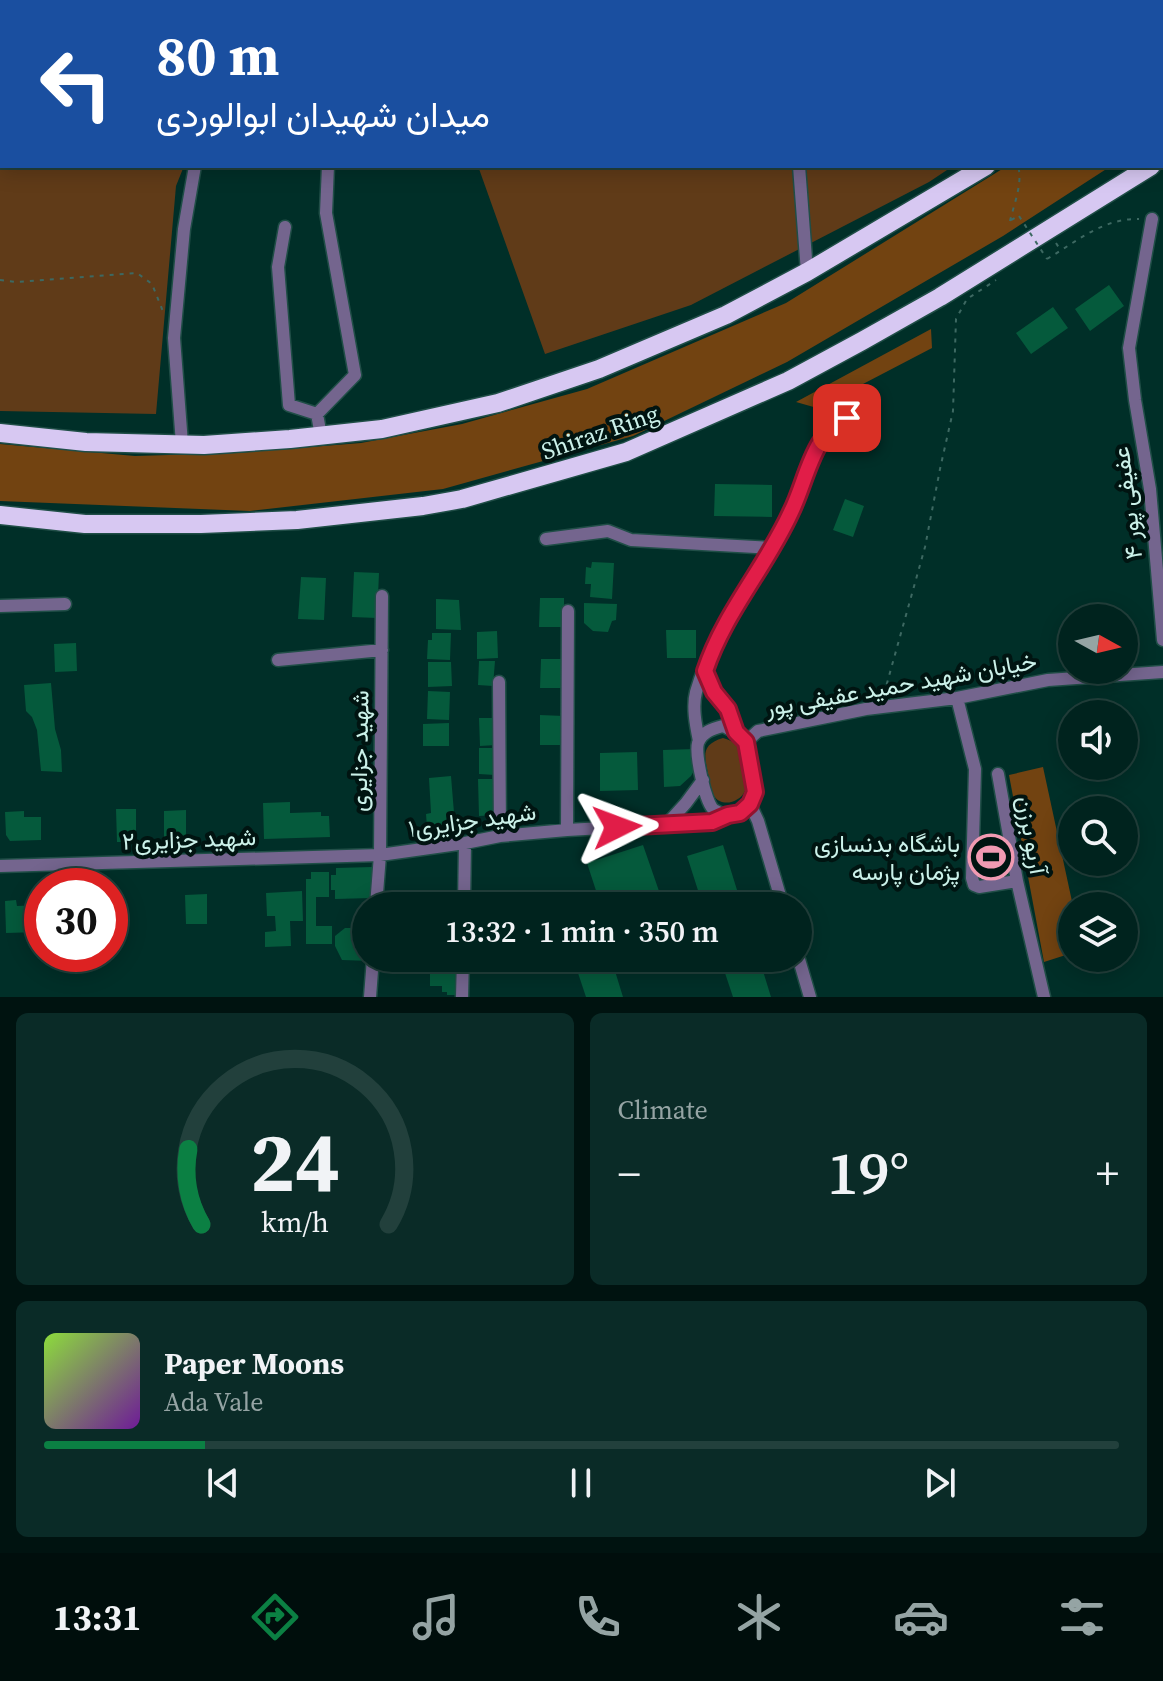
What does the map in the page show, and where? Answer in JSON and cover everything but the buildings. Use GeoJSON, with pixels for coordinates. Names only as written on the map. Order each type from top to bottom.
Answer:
{"type":"FeatureCollection","features":[{"type":"Feature","properties":{"kind":"highway"},"geometry":{"type":"LineString","coordinates":[[0,433],[86,442],[232,443],[382,429],[498,403],[599,369],[726,315],[893,223],[983,168]]}},
{"type":"Feature","properties":{"kind":"highway","name":"Shiraz Ring"},"geometry":{"type":"LineString","coordinates":[[0,515],[85,524],[201,524],[325,517],[462,499],[626,452],[788,381],[862,341],[940,297],[1148,168]]}},
{"type":"Feature","properties":{"kind":"street"},"geometry":{"type":"LineString","coordinates":[[182,444],[174,338],[184,229],[195,168]]}},
{"type":"Feature","properties":{"kind":"street"},"geometry":{"type":"LineString","coordinates":[[317,414],[355,375],[326,213],[328,168]]}},
{"type":"Feature","properties":{"kind":"street"},"geometry":{"type":"LineString","coordinates":[[799,168],[807,272]]}},
{"type":"Feature","properties":{"kind":"street","name":"عفیفی پور ۴"},"geometry":{"type":"LineString","coordinates":[[1152,219],[1129,348],[1150,489],[1163,640]]}},
{"type":"Feature","properties":{"kind":"street"},"geometry":{"type":"LineString","coordinates":[[285,227],[278,267],[289,405],[317,414]]}},
{"type":"Feature","properties":{"kind":"street"},"geometry":{"type":"LineString","coordinates":[[317,414],[321,436]]}},
{"type":"Feature","properties":{"kind":"street"},"geometry":{"type":"LineString","coordinates":[[699,741],[709,730],[723,726],[736,732],[746,742],[755,792],[750,804],[740,813],[728,815],[715,811],[708,803],[697,754],[696,694],[719,636],[792,512],[817,446],[827,432],[847,418]]}},
{"type":"Feature","properties":{"kind":"street"},"geometry":{"type":"LineString","coordinates":[[546,539],[608,531],[631,540],[772,548]]}},
{"type":"Feature","properties":{"kind":"street","name":"شهید جزایری"},"geometry":{"type":"LineString","coordinates":[[377,892],[382,596]]}},
{"type":"Feature","properties":{"kind":"street"},"geometry":{"type":"LineString","coordinates":[[0,606],[65,604]]}},
{"type":"Feature","properties":{"kind":"street"},"geometry":{"type":"LineString","coordinates":[[567,830],[568,611]]}},
{"type":"Feature","properties":{"kind":"street"},"geometry":{"type":"LineString","coordinates":[[278,660],[382,650]]}},
{"type":"Feature","properties":{"kind":"street"},"geometry":{"type":"LineString","coordinates":[[705,671],[714,692],[728,709],[736,732]]}},
{"type":"Feature","properties":{"kind":"street","name":"خیابان شهید حمید عفیفی پور"},"geometry":{"type":"LineString","coordinates":[[746,742],[758,731],[880,707],[957,698],[1048,680],[1163,672]]}},
{"type":"Feature","properties":{"kind":"street"},"geometry":{"type":"LineString","coordinates":[[499,682],[500,836]]}},
{"type":"Feature","properties":{"kind":"street"},"geometry":{"type":"LineString","coordinates":[[957,698],[975,769],[974,885],[979,887],[1017,881]]}},
{"type":"Feature","properties":{"kind":"street","name":"آریو برزن"},"geometry":{"type":"LineString","coordinates":[[998,774],[1017,881],[1044,997]]}},
{"type":"Feature","properties":{"kind":"street"},"geometry":{"type":"LineString","coordinates":[[667,824],[703,780]]}},
{"type":"Feature","properties":{"kind":"street"},"geometry":{"type":"LineString","coordinates":[[750,804],[779,892]]}},
{"type":"Feature","properties":{"kind":"street","name":"شهید جزایری۱"},"geometry":{"type":"LineString","coordinates":[[380,855],[500,836],[712,822],[728,815]]}},
{"type":"Feature","properties":{"kind":"street"},"geometry":{"type":"LineString","coordinates":[[464,892],[465,843]]}},
{"type":"Feature","properties":{"kind":"street","name":"شهید جزایری۲"},"geometry":{"type":"LineString","coordinates":[[0,866],[380,855]]}},
{"type":"Feature","properties":{"kind":"street"},"geometry":{"type":"LineString","coordinates":[[370,997],[372,972]]}},
{"type":"Feature","properties":{"kind":"street"},"geometry":{"type":"LineString","coordinates":[[462,997],[463,972]]}},
{"type":"Feature","properties":{"kind":"street"},"geometry":{"type":"LineString","coordinates":[[803,972],[810,997]]}},
{"type":"Feature","properties":{"kind":"path"},"geometry":{"type":"LineString","coordinates":[[1019,168],[1019,183],[1010,221],[1019,216],[1047,259],[1116,220],[1152,219]]}},
{"type":"Feature","properties":{"kind":"path"},"geometry":{"type":"LineString","coordinates":[[1041,252],[1056,243],[1061,251]]}},
{"type":"Feature","properties":{"kind":"path"},"geometry":{"type":"LineString","coordinates":[[0,280],[16,282],[137,273],[152,284],[174,338]]}},
{"type":"Feature","properties":{"kind":"path"},"geometry":{"type":"LineString","coordinates":[[880,707],[925,547],[953,411],[956,319],[967,299],[1001,277]]}},
{"type":"Feature","properties":{"kind":"shaded area"},"geometry":{"type":"Polygon","coordinates":[[[0,168],[183,168],[176,186],[156,414],[0,411],[0,168]]]}},
{"type":"Feature","properties":{"kind":"shaded area"},"geometry":{"type":"Polygon","coordinates":[[[479,168],[950,168],[929,182],[691,305],[545,354],[479,168]]]}},
{"type":"Feature","properties":{"kind":"shaded area"},"geometry":{"type":"Polygon","coordinates":[[[1004,168],[1108,168],[1003,236],[787,362],[633,436],[443,489],[250,511],[0,501],[0,444],[135,456],[236,453],[361,443],[462,424],[587,389],[786,303],[1004,168]]]}},
{"type":"Feature","properties":{"kind":"shaded area"},"geometry":{"type":"Polygon","coordinates":[[[931,329],[932,348],[817,408],[796,402],[931,329]]]}},
{"type":"Feature","properties":{"kind":"shaded area"},"geometry":{"type":"Polygon","coordinates":[[[723,738],[739,748],[746,782],[743,795],[726,803],[717,800],[713,794],[705,758],[710,744],[723,738]]]}},
{"type":"Feature","properties":{"kind":"shaded area"},"geometry":{"type":"Polygon","coordinates":[[[1043,767],[1058,836],[1058,876],[1067,876],[1070,892],[1058,892],[1058,958],[1044,962],[1009,775],[1043,767]]]}},
{"type":"Feature","properties":{"kind":"place","name":"باشگاه بدنسازی پژمان پارسه"},"geometry":{"type":"Point","coordinates":[991,857]}},
{"type":"Feature","properties":{"kind":"route"},"geometry":{"type":"LineString","coordinates":[[617,827],[712,822],[740,813],[750,804],[755,792],[746,742],[736,732],[728,709],[714,692],[705,671],[731,614],[792,512],[817,446],[827,432],[847,418]]}}]}
